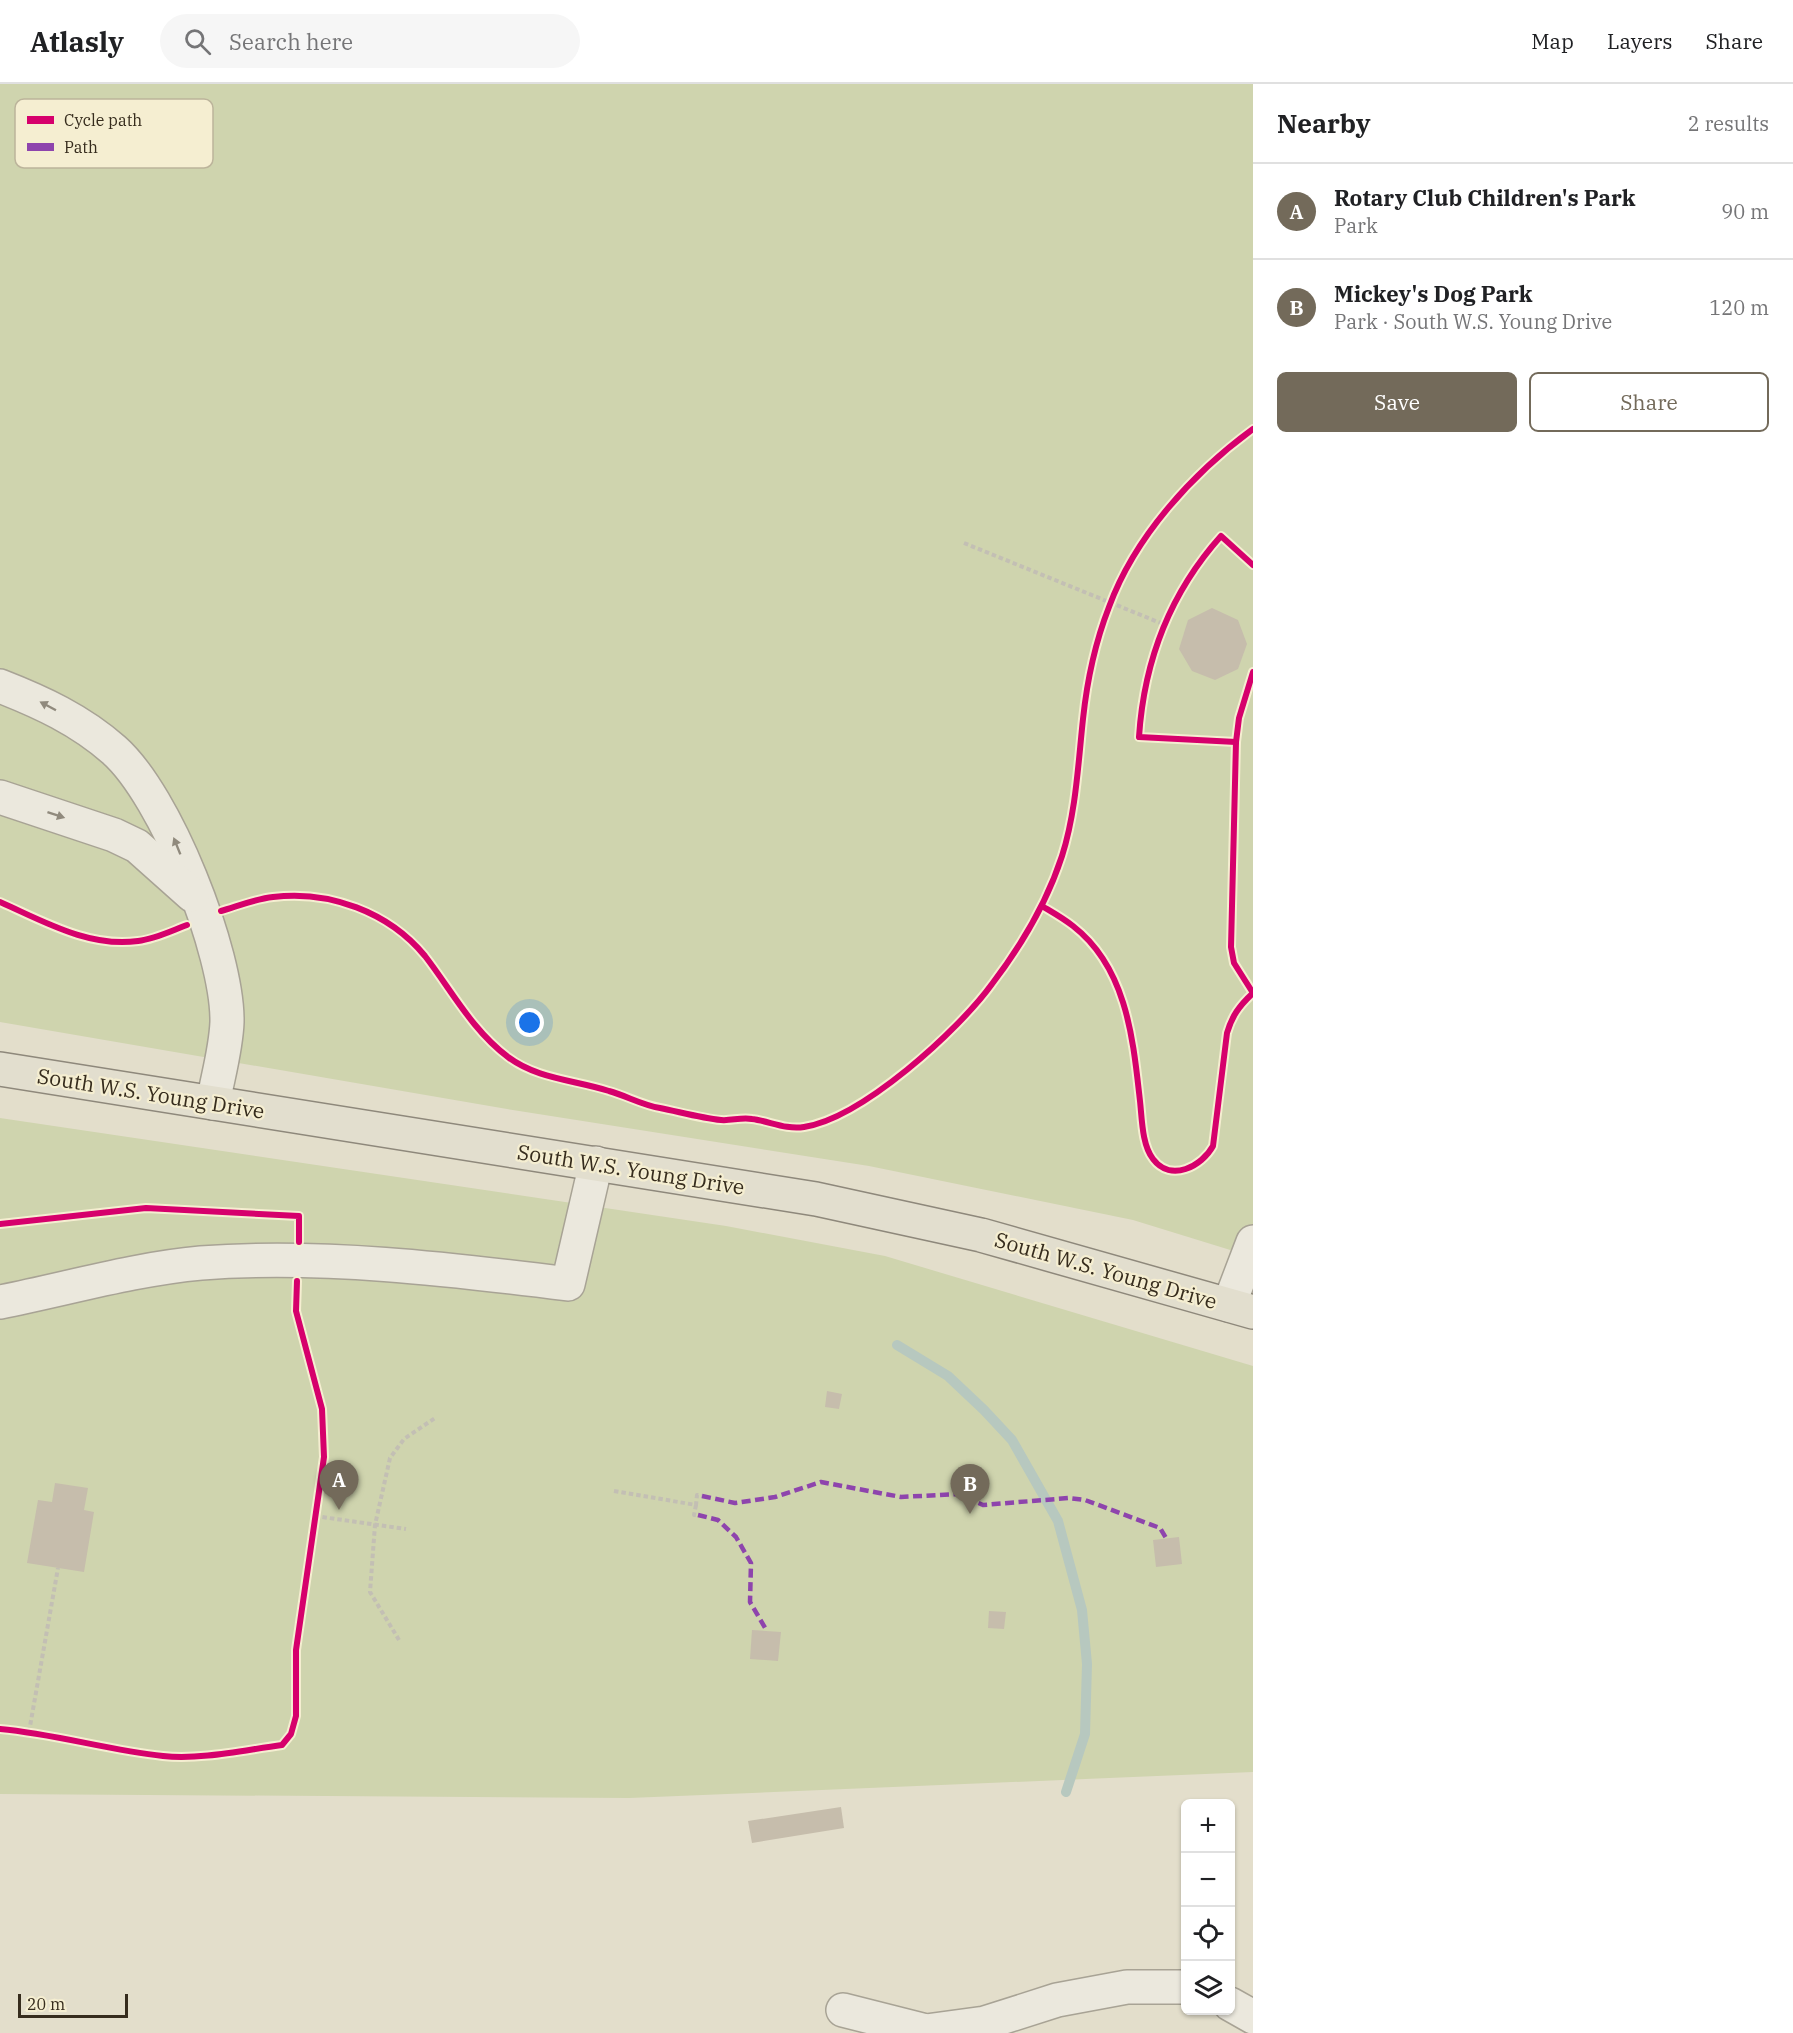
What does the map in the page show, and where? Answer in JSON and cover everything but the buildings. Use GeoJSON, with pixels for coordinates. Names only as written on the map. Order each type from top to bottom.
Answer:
{"type":"FeatureCollection","features":[{"type":"Feature","properties":{"kind":"main road","name":"South W.S. Young Drive"},"geometry":{"type":"LineString","coordinates":[[0,1069],[816,1198],[981,1235],[1241,1308]]}},
{"type":"Feature","properties":{"kind":"lane"},"geometry":{"type":"LineString","coordinates":[[0,686],[40,701],[82,724],[116,751],[156,804],[171,832],[213,940],[225,993],[227,1023],[213,1103]]}},
{"type":"Feature","properties":{"kind":"lane"},"geometry":{"type":"LineString","coordinates":[[0,797],[114,835],[137,846],[198,900]]}},
{"type":"Feature","properties":{"kind":"lane"},"geometry":{"type":"LineString","coordinates":[[0,1302],[153,1270],[199,1263],[246,1261],[356,1264],[568,1284],[596,1163]]}},
{"type":"Feature","properties":{"kind":"lane"},"geometry":{"type":"LineString","coordinates":[[1241,1308],[1253,1242]]}},
{"type":"Feature","properties":{"kind":"lane"},"geometry":{"type":"LineString","coordinates":[[843,2010],[926,2031],[985,2023],[1057,2000],[1127,1987],[1181,1987]]}},
{"type":"Feature","properties":{"kind":"lane"},"geometry":{"type":"LineString","coordinates":[[1235,2007],[1253,2017]]}},
{"type":"Feature","properties":{"kind":"path"},"geometry":{"type":"LineString","coordinates":[[963,543],[1163,624]]}},
{"type":"Feature","properties":{"kind":"path"},"geometry":{"type":"LineString","coordinates":[[1107,613],[1115,594]]}},
{"type":"Feature","properties":{"kind":"path"},"geometry":{"type":"LineString","coordinates":[[1160,635],[1167,616]]}},
{"type":"Feature","properties":{"kind":"path"},"geometry":{"type":"LineString","coordinates":[[399,1641],[370,1592],[375,1525],[390,1458],[404,1439],[435,1418]]}},
{"type":"Feature","properties":{"kind":"path"},"geometry":{"type":"LineString","coordinates":[[614,1491],[696,1505]]}},
{"type":"Feature","properties":{"kind":"path"},"geometry":{"type":"LineString","coordinates":[[698,1515],[694,1515],[697,1496],[702,1496]]}},
{"type":"Feature","properties":{"kind":"path"},"geometry":{"type":"LineString","coordinates":[[314,1527],[317,1504]]}},
{"type":"Feature","properties":{"kind":"path"},"geometry":{"type":"LineString","coordinates":[[315,1516],[406,1529]]}},
{"type":"Feature","properties":{"kind":"path"},"geometry":{"type":"LineString","coordinates":[[29,1732],[58,1568]]}},
{"type":"Feature","properties":{"kind":"path"},"geometry":{"type":"LineString","coordinates":[[19,1731],[40,1734]]}},
{"type":"Feature","properties":{"kind":"green space"},"geometry":{"type":"Polygon","coordinates":[[[0,84],[1253,84],[1253,1257],[1133,1220],[869,1166],[507,1109],[0,1022],[0,84]]]}},
{"type":"Feature","properties":{"kind":"green space"},"geometry":{"type":"Polygon","coordinates":[[[0,1118],[726,1226],[885,1256],[1253,1366],[1253,1772],[629,1798],[0,1794],[0,1118]]]}},
{"type":"Feature","properties":{"kind":"waterway"},"geometry":{"type":"LineString","coordinates":[[897,1345],[948,1376],[1012,1440],[1058,1521],[1082,1610],[1087,1664],[1085,1734],[1066,1792]]}},
{"type":"Feature","properties":{"kind":"marked path"},"geometry":{"type":"LineString","coordinates":[[702,1496],[735,1503],[775,1497],[821,1482],[901,1497],[958,1494],[983,1505],[1069,1498],[1085,1500],[1160,1528],[1166,1538]]}},
{"type":"Feature","properties":{"kind":"marked path"},"geometry":{"type":"LineString","coordinates":[[698,1515],[718,1520],[736,1537],[751,1563],[750,1602],[767,1631]]}},
{"type":"Feature","properties":{"kind":"cycle path"},"geometry":{"type":"LineString","coordinates":[[221,911],[260,899],[294,896],[336,901],[376,916],[394,927],[425,956],[463,1010],[495,1046],[519,1064],[544,1075],[609,1091],[653,1107],[713,1119],[758,1120],[797,1128],[827,1120],[880,1090],[933,1048],[977,1003],[1023,939],[1049,890],[1067,839],[1076,788],[1089,676],[1104,621],[1120,581],[1134,555],[1168,508],[1209,465],[1253,429]]}},
{"type":"Feature","properties":{"kind":"cycle path"},"geometry":{"type":"LineString","coordinates":[[1236,742],[1139,737],[1142,709],[1154,655],[1163,629],[1187,581],[1221,536],[1253,565]]}},
{"type":"Feature","properties":{"kind":"cycle path"},"geometry":{"type":"LineString","coordinates":[[1042,906],[1069,923],[1091,943],[1105,962],[1116,983],[1130,1029],[1143,1132],[1149,1153],[1160,1166],[1168,1170],[1177,1171],[1194,1165],[1202,1160],[1213,1146],[1227,1033],[1237,1011],[1253,993],[1234,963],[1231,947],[1236,742],[1239,718],[1253,672]]}},
{"type":"Feature","properties":{"kind":"cycle path"},"geometry":{"type":"LineString","coordinates":[[0,902],[50,925],[102,941],[144,940],[187,925]]}},
{"type":"Feature","properties":{"kind":"cycle path"},"geometry":{"type":"LineString","coordinates":[[0,1224],[146,1208],[299,1216],[299,1242]]}},
{"type":"Feature","properties":{"kind":"cycle path"},"geometry":{"type":"LineString","coordinates":[[0,1729],[177,1757],[222,1754],[282,1745],[291,1734],[296,1716],[296,1650],[324,1457],[322,1409],[296,1311],[297,1281]]}},
{"type":"Feature","properties":{"kind":"place","name":"Rotary Club Children's Park"},"geometry":{"type":"Point","coordinates":[339,1510]}},
{"type":"Feature","properties":{"kind":"place","name":"Mickey's Dog Park"},"geometry":{"type":"Point","coordinates":[970,1514]}}]}
